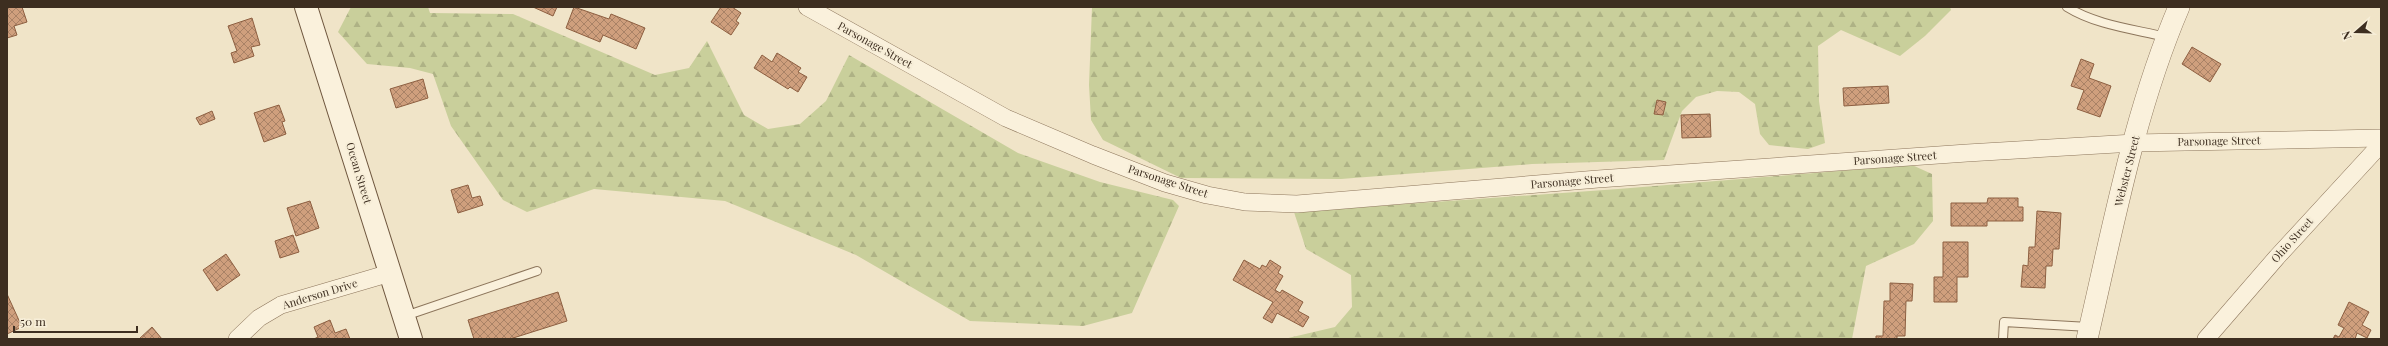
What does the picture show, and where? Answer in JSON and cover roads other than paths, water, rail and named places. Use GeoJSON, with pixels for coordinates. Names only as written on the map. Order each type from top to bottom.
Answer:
{"type":"FeatureCollection","features":[{"type":"Feature","properties":{"kind":"main road","name":"Ocean Street"},"geometry":{"type":"LineString","coordinates":[[306,7],[411,339]]}},
{"type":"Feature","properties":{"kind":"street","name":"Parsonage Street"},"geometry":{"type":"LineString","coordinates":[[807,7],[1006,118],[1165,183],[1207,195],[1245,202],[1298,204],[1765,167],[2134,143],[2381,138]]}},
{"type":"Feature","properties":{"kind":"street","name":"Webster Street"},"geometry":{"type":"LineString","coordinates":[[2089,333],[2134,143],[2150,88],[2179,7]]}},
{"type":"Feature","properties":{"kind":"street","name":"Ohio Street"},"geometry":{"type":"LineString","coordinates":[[2206,339],[2277,257],[2381,144]]}},
{"type":"Feature","properties":{"kind":"street","name":"Anderson Drive"},"geometry":{"type":"LineString","coordinates":[[237,339],[259,318],[280,305],[390,273]]}},
{"type":"Feature","properties":{"kind":"lane"},"geometry":{"type":"LineString","coordinates":[[2067,7],[2077,13],[2113,25],[2167,37]]}},
{"type":"Feature","properties":{"kind":"lane"},"geometry":{"type":"LineString","coordinates":[[404,316],[537,271]]}},
{"type":"Feature","properties":{"kind":"lane"},"geometry":{"type":"LineString","coordinates":[[2003,339],[2004,322],[2089,333]]}}]}
